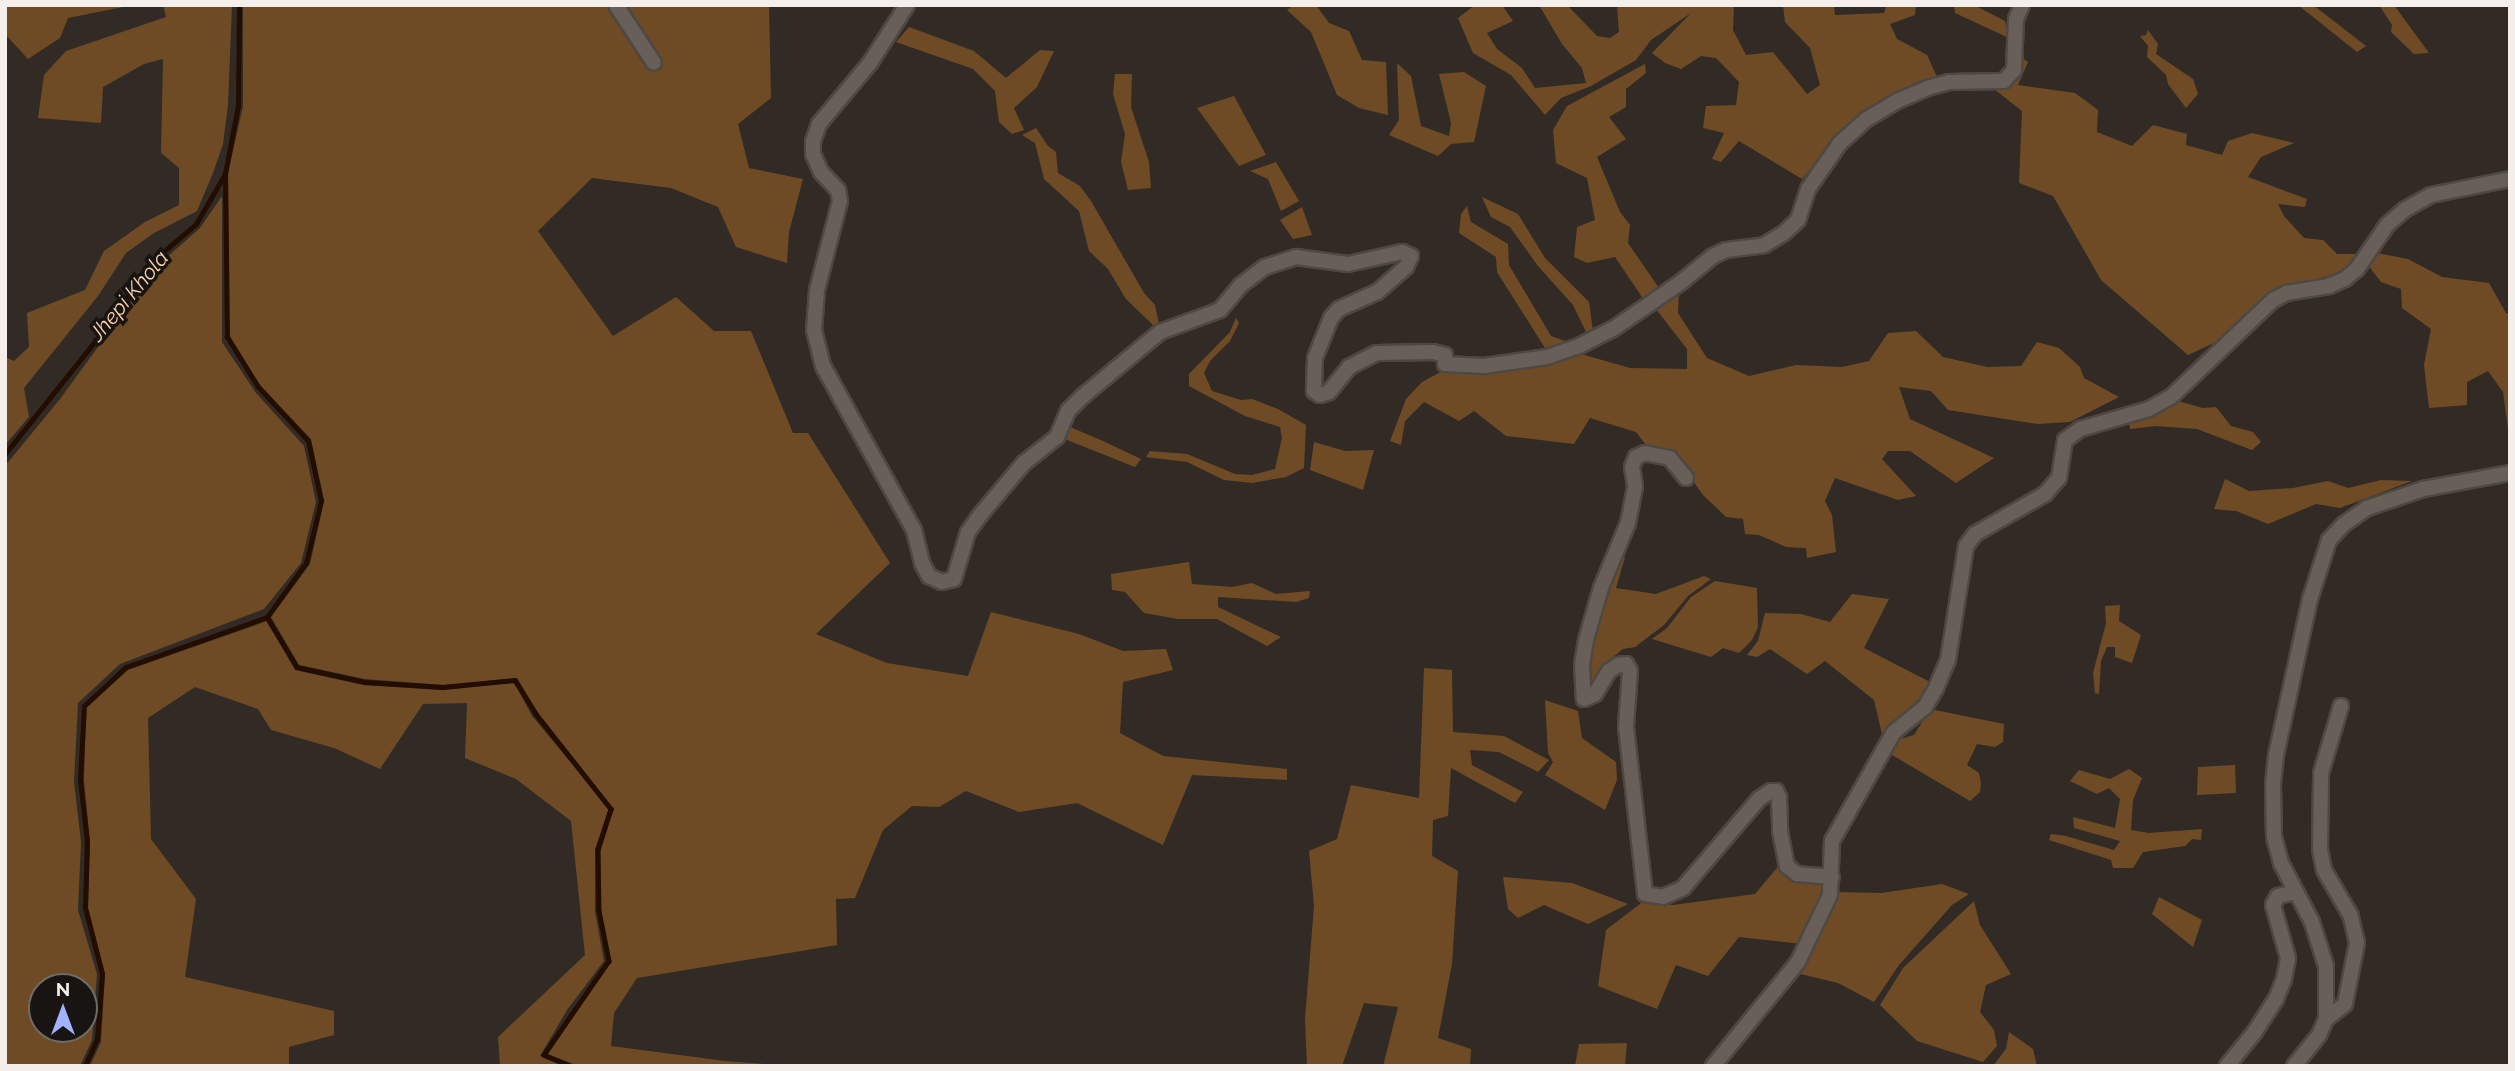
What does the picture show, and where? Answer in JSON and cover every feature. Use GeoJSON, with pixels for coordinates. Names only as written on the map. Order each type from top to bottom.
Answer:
{"type":"FeatureCollection","features":[{"type":"Feature","properties":{"kind":"street"},"geometry":{"type":"LineString","coordinates":[[616,5],[654,63]]}},
{"type":"Feature","properties":{"kind":"street"},"geometry":{"type":"LineString","coordinates":[[907,5],[870,63],[819,124],[813,141],[813,154],[821,172],[838,190],[840,201],[817,290],[814,330],[823,366],[914,530],[922,563],[929,576],[943,582],[954,579],[968,532],[981,514],[1024,463],[1057,437],[1068,411],[1083,396],[1160,332],[1220,310],[1241,285],[1265,267],[1296,257],[1348,264],[1402,253],[1411,256],[1406,267],[1377,292],[1339,309],[1331,318],[1315,358],[1314,391],[1320,395],[1329,392],[1349,367],[1377,353],[1433,352],[1445,355],[1445,363],[1484,366],[1546,357],[1581,345],[1613,329],[1655,301],[1713,256],[1726,250],[1764,245],[1784,233],[1798,220],[1808,190],[1840,143],[1867,119],[1897,101],[1927,88],[1949,82],[2004,81],[2014,70],[2016,19],[2022,5]]}},
{"type":"Feature","properties":{"kind":"street"},"geometry":{"type":"LineString","coordinates":[[1713,1066],[1798,962],[1826,909],[1832,877],[1832,841],[1894,732],[1925,707],[1948,660],[1966,546],[1975,534],[2045,494],[2059,478],[2065,440],[2080,429],[2149,409],[2171,397],[2273,300],[2287,293],[2329,286],[2345,279],[2357,269],[2387,225],[2404,210],[2431,195],[2510,179]]}},
{"type":"Feature","properties":{"kind":"street"},"geometry":{"type":"LineString","coordinates":[[1686,478],[1670,458],[1645,453],[1636,457],[1632,467],[1635,487],[1628,523],[1601,588],[1582,664],[1581,691],[1584,699],[1595,694],[1609,671],[1618,664],[1626,664],[1630,671],[1626,727],[1645,894],[1663,898],[1683,888],[1759,799],[1771,791],[1776,791],[1779,797],[1780,831],[1787,866],[1797,874],[1832,877]]}},
{"type":"Feature","properties":{"kind":"street"},"geometry":{"type":"LineString","coordinates":[[2294,1066],[2319,1035],[2326,1019],[2326,967],[2312,922],[2281,863],[2274,837],[2275,765],[2310,599],[2329,540],[2344,524],[2367,508],[2423,489],[2510,473]]}},
{"type":"Feature","properties":{"kind":"street"},"geometry":{"type":"LineString","coordinates":[[2326,1019],[2345,1004],[2357,943],[2351,916],[2324,870],[2320,849],[2321,773],[2341,706]]}},
{"type":"Feature","properties":{"kind":"street"},"geometry":{"type":"LineString","coordinates":[[2227,1066],[2276,999],[2284,979],[2288,958],[2273,905],[2278,896],[2295,892]]}},
{"type":"Feature","properties":{"kind":"shaded area"},"geometry":{"type":"Polygon","coordinates":[[[5,5],[133,5],[68,18],[60,38],[28,59],[5,34],[5,5]]]}},
{"type":"Feature","properties":{"kind":"shaded area"},"geometry":{"type":"Polygon","coordinates":[[[163,5],[232,5],[228,105],[223,144],[213,173],[197,211],[154,233],[126,253],[98,296],[24,388],[29,417],[5,445],[5,357],[14,361],[29,347],[27,313],[85,290],[104,251],[145,222],[179,205],[179,168],[161,153],[163,59],[144,64],[103,87],[101,123],[38,118],[44,75],[66,51],[166,17],[163,5]]]}},
{"type":"Feature","properties":{"kind":"shaded area"},"geometry":{"type":"Polygon","coordinates":[[[243,5],[769,5],[771,98],[738,124],[749,168],[803,179],[789,232],[787,263],[736,247],[718,207],[671,188],[592,178],[538,231],[613,336],[676,297],[714,331],[751,331],[793,433],[808,433],[890,563],[816,634],[887,663],[968,676],[991,612],[1079,634],[1123,651],[1166,649],[1173,670],[1123,682],[1120,733],[1163,756],[1287,769],[1287,780],[1192,775],[1163,845],[1077,803],[1019,812],[966,791],[939,807],[912,806],[883,830],[855,898],[836,899],[837,945],[637,978],[614,1013],[611,1046],[725,1061],[790,1066],[578,1066],[548,1054],[611,961],[601,911],[600,849],[614,809],[537,712],[517,678],[443,685],[365,679],[299,665],[271,617],[310,564],[324,501],[311,439],[260,385],[229,336],[228,173],[243,106],[243,5]]]}},
{"type":"Feature","properties":{"kind":"shaded area"},"geometry":{"type":"Polygon","coordinates":[[[1294,5],[1316,5],[1329,23],[1349,31],[1362,60],[1386,62],[1388,115],[1359,108],[1337,95],[1311,32],[1287,10],[1294,5]]]}},
{"type":"Feature","properties":{"kind":"shaded area"},"geometry":{"type":"Polygon","coordinates":[[[1475,5],[1502,5],[1513,21],[1487,33],[1497,49],[1522,68],[1535,88],[1586,83],[1582,68],[1562,44],[1539,5],[1567,5],[1597,36],[1610,38],[1619,32],[1617,5],[1734,5],[1733,30],[1746,55],[1773,52],[1807,94],[1820,85],[1810,48],[1785,22],[1783,5],[1834,5],[1835,15],[1884,13],[1887,5],[1916,5],[1915,15],[1890,24],[1897,39],[1927,55],[1937,77],[1898,93],[1851,121],[1802,179],[1739,141],[1721,162],[1712,159],[1724,133],[1703,128],[1706,106],[1736,105],[1739,82],[1716,58],[1701,56],[1681,69],[1665,63],[1652,53],[1691,13],[1651,40],[1636,60],[1591,86],[1561,98],[1545,115],[1511,75],[1473,53],[1458,18],[1475,5]]]}},
{"type":"Feature","properties":{"kind":"shaded area"},"geometry":{"type":"Polygon","coordinates":[[[1954,5],[1974,5],[2005,21],[2009,38],[1955,13],[1954,5]]]}},
{"type":"Feature","properties":{"kind":"shaded area"},"geometry":{"type":"Polygon","coordinates":[[[2298,5],[2313,5],[2366,46],[2357,52],[2298,5]]]}},
{"type":"Feature","properties":{"kind":"shaded area"},"geometry":{"type":"Polygon","coordinates":[[[2379,5],[2394,5],[2429,53],[2414,54],[2391,32],[2392,25],[2379,5]]]}},
{"type":"Feature","properties":{"kind":"shaded area"},"geometry":{"type":"Polygon","coordinates":[[[909,27],[974,51],[1006,78],[1040,50],[1054,51],[1037,87],[1014,108],[1024,130],[1012,134],[999,122],[995,91],[973,69],[896,42],[909,27]]]}},
{"type":"Feature","properties":{"kind":"shaded area"},"geometry":{"type":"Polygon","coordinates":[[[2148,30],[2158,44],[2156,54],[2193,79],[2198,94],[2186,108],[2168,84],[2166,75],[2147,57],[2148,46],[2140,36],[2146,35],[2148,30]]]}},
{"type":"Feature","properties":{"kind":"shaded area"},"geometry":{"type":"Polygon","coordinates":[[[2022,58],[2028,62],[2018,85],[2075,93],[2098,110],[2097,132],[2132,146],[2153,125],[2187,134],[2186,145],[2222,155],[2228,141],[2252,133],[2294,143],[2261,157],[2248,177],[2307,199],[2305,207],[2278,204],[2284,216],[2304,238],[2323,240],[2337,254],[2356,254],[2343,272],[2274,290],[2216,342],[2188,355],[2101,280],[2053,196],[2019,183],[2022,111],[1994,89],[2007,84],[2022,58]]]}},
{"type":"Feature","properties":{"kind":"shaded area"},"geometry":{"type":"Polygon","coordinates":[[[1397,63],[1411,76],[1421,126],[1449,136],[1451,123],[1439,74],[1464,72],[1486,86],[1474,142],[1451,144],[1438,156],[1389,135],[1399,120],[1397,63]]]}},
{"type":"Feature","properties":{"kind":"shaded area"},"geometry":{"type":"Polygon","coordinates":[[[1645,64],[1646,73],[1626,89],[1626,107],[1609,117],[1626,139],[1597,157],[1620,212],[1630,225],[1628,243],[1661,291],[1644,300],[1615,257],[1587,263],[1574,257],[1577,227],[1595,220],[1587,178],[1556,163],[1553,130],[1567,106],[1645,64]]]}},
{"type":"Feature","properties":{"kind":"shaded area"},"geometry":{"type":"Polygon","coordinates":[[[1115,74],[1132,74],[1131,107],[1149,162],[1151,188],[1128,190],[1121,162],[1125,134],[1113,94],[1115,74]]]}},
{"type":"Feature","properties":{"kind":"shaded area"},"geometry":{"type":"Polygon","coordinates":[[[1234,96],[1266,155],[1239,166],[1197,108],[1234,96]]]}},
{"type":"Feature","properties":{"kind":"shaded area"},"geometry":{"type":"Polygon","coordinates":[[[1036,128],[1048,146],[1056,152],[1058,173],[1080,186],[1091,201],[1144,293],[1155,305],[1159,324],[1154,326],[1126,299],[1108,269],[1089,251],[1079,211],[1044,179],[1035,143],[1022,135],[1036,128]]]}},
{"type":"Feature","properties":{"kind":"shaded area"},"geometry":{"type":"Polygon","coordinates":[[[1276,162],[1299,201],[1281,211],[1268,179],[1250,171],[1276,162]]]}},
{"type":"Feature","properties":{"kind":"shaded area"},"geometry":{"type":"Polygon","coordinates":[[[222,196],[222,342],[256,393],[304,446],[316,502],[301,563],[264,609],[120,664],[78,703],[74,782],[81,842],[78,910],[97,973],[28,973],[28,1043],[91,1043],[80,1066],[5,1066],[5,466],[60,399],[158,265],[200,228],[222,196]]]}},
{"type":"Feature","properties":{"kind":"shaded area"},"geometry":{"type":"Polygon","coordinates":[[[1482,197],[1518,214],[1545,258],[1589,302],[1593,331],[1588,336],[1573,305],[1538,266],[1510,227],[1491,217],[1482,197]]]}},
{"type":"Feature","properties":{"kind":"shaded area"},"geometry":{"type":"Polygon","coordinates":[[[1467,206],[1471,222],[1508,244],[1509,265],[1551,336],[1571,343],[1545,348],[1497,272],[1496,257],[1459,233],[1461,214],[1467,206]]]}},
{"type":"Feature","properties":{"kind":"shaded area"},"geometry":{"type":"Polygon","coordinates":[[[1302,207],[1312,235],[1293,239],[1280,220],[1302,207]]]}},
{"type":"Feature","properties":{"kind":"shaded area"},"geometry":{"type":"Polygon","coordinates":[[[2377,253],[2408,259],[2442,277],[2489,283],[2506,313],[2510,314],[2510,443],[2503,392],[2488,371],[2467,382],[2467,405],[2429,408],[2424,365],[2431,329],[2402,308],[2401,289],[2381,282],[2367,264],[2377,253]]]}},
{"type":"Feature","properties":{"kind":"shaded area"},"geometry":{"type":"Polygon","coordinates":[[[1679,291],[1678,313],[1707,358],[1749,376],[1796,365],[1842,367],[1869,361],[1888,333],[1916,331],[1943,357],[1987,367],[2021,366],[2037,342],[2059,348],[2080,367],[2084,378],[2119,397],[2070,422],[2038,424],[1948,410],[1931,391],[1899,387],[1910,419],[1994,458],[1956,483],[1910,451],[1888,451],[1882,459],[1916,496],[1898,500],[1835,478],[1825,501],[1832,515],[1836,552],[1807,558],[1806,548],[1786,547],[1759,535],[1745,534],[1743,519],[1726,517],[1703,495],[1676,457],[1649,449],[1636,432],[1590,418],[1574,444],[1506,436],[1474,411],[1459,421],[1424,402],[1405,421],[1401,445],[1390,441],[1406,399],[1422,382],[1446,369],[1533,368],[1581,354],[1630,368],[1687,369],[1687,349],[1656,309],[1679,291]]]}},
{"type":"Feature","properties":{"kind":"shaded area"},"geometry":{"type":"Polygon","coordinates":[[[1236,318],[1239,323],[1230,341],[1210,361],[1204,373],[1212,391],[1241,400],[1252,399],[1278,409],[1306,425],[1304,468],[1286,477],[1252,483],[1224,480],[1187,462],[1146,457],[1150,451],[1187,454],[1235,474],[1252,475],[1275,469],[1282,438],[1280,427],[1245,416],[1189,386],[1189,374],[1230,332],[1236,318]]]}},
{"type":"Feature","properties":{"kind":"shaded area"},"geometry":{"type":"Polygon","coordinates":[[[2174,400],[2203,408],[2216,407],[2231,426],[2253,432],[2261,442],[2252,450],[2197,429],[2156,426],[2130,429],[2129,422],[2174,400]]]}},
{"type":"Feature","properties":{"kind":"shaded area"},"geometry":{"type":"Polygon","coordinates":[[[1070,427],[1141,459],[1135,467],[1062,438],[1070,427]]]}},
{"type":"Feature","properties":{"kind":"shaded area"},"geometry":{"type":"Polygon","coordinates":[[[1314,442],[1345,451],[1374,450],[1363,490],[1310,470],[1314,442]]]}},
{"type":"Feature","properties":{"kind":"shaded area"},"geometry":{"type":"Polygon","coordinates":[[[2225,479],[2249,491],[2293,488],[2328,481],[2348,488],[2381,480],[2412,481],[2340,508],[2316,504],[2268,524],[2236,511],[2214,509],[2225,479]]]}},
{"type":"Feature","properties":{"kind":"shaded area"},"geometry":{"type":"Polygon","coordinates":[[[1617,556],[1625,557],[1616,588],[1656,594],[1704,576],[1711,579],[1688,596],[1664,625],[1635,647],[1623,649],[1608,661],[1595,687],[1587,692],[1585,666],[1617,556]]]}},
{"type":"Feature","properties":{"kind":"shaded area"},"geometry":{"type":"Polygon","coordinates":[[[1189,562],[1192,584],[1232,587],[1252,583],[1276,594],[1310,591],[1309,598],[1296,602],[1218,597],[1218,607],[1281,637],[1267,646],[1217,619],[1178,619],[1144,613],[1125,592],[1112,590],[1111,574],[1189,562]]]}},
{"type":"Feature","properties":{"kind":"shaded area"},"geometry":{"type":"Polygon","coordinates":[[[1715,581],[1757,588],[1758,627],[1752,640],[1739,653],[1723,648],[1711,657],[1652,639],[1667,628],[1691,597],[1715,581]]]}},
{"type":"Feature","properties":{"kind":"shaded area"},"geometry":{"type":"Polygon","coordinates":[[[1852,594],[1889,599],[1864,648],[1930,682],[1924,694],[1882,734],[1874,700],[1825,661],[1807,674],[1770,649],[1757,657],[1747,655],[1758,641],[1765,613],[1801,614],[1830,622],[1852,594]]]}},
{"type":"Feature","properties":{"kind":"shaded area"},"geometry":{"type":"Polygon","coordinates":[[[2120,605],[2119,621],[2141,635],[2132,663],[2115,657],[2115,647],[2107,647],[2101,661],[2099,694],[2095,693],[2093,673],[2106,623],[2105,606],[2120,605]]]}},
{"type":"Feature","properties":{"kind":"shaded area"},"geometry":{"type":"Polygon","coordinates":[[[267,621],[295,670],[363,685],[443,690],[514,682],[532,716],[609,808],[595,849],[595,911],[604,961],[567,1010],[540,1056],[563,1066],[500,1066],[498,1037],[585,955],[571,821],[516,779],[465,758],[467,703],[423,704],[380,769],[334,748],[271,730],[258,709],[195,687],[148,718],[151,839],[196,899],[185,977],[334,1011],[334,1035],[289,1047],[289,1066],[90,1066],[101,1042],[105,974],[88,908],[90,842],[84,781],[86,708],[128,670],[267,621]]]}},
{"type":"Feature","properties":{"kind":"shaded area"},"geometry":{"type":"Polygon","coordinates":[[[1424,668],[1452,670],[1453,732],[1504,736],[1549,760],[1538,772],[1499,752],[1470,750],[1472,765],[1523,792],[1515,803],[1451,768],[1448,816],[1433,820],[1432,856],[1458,871],[1452,964],[1438,1038],[1471,1049],[1470,1066],[1383,1066],[1398,1007],[1364,1003],[1342,1066],[1307,1066],[1305,1019],[1314,906],[1309,851],[1337,839],[1351,785],[1419,798],[1424,668]]]}},
{"type":"Feature","properties":{"kind":"shaded area"},"geometry":{"type":"Polygon","coordinates":[[[1545,700],[1578,711],[1582,738],[1616,762],[1617,780],[1605,810],[1545,775],[1553,762],[1548,753],[1545,700]]]}},
{"type":"Feature","properties":{"kind":"shaded area"},"geometry":{"type":"Polygon","coordinates":[[[1930,709],[2004,724],[2003,742],[1995,747],[1977,744],[1967,765],[1979,773],[1981,784],[1980,792],[1970,801],[1887,752],[1897,740],[1914,735],[1930,709]]]}},
{"type":"Feature","properties":{"kind":"shaded area"},"geometry":{"type":"Polygon","coordinates":[[[2235,765],[2236,793],[2197,795],[2198,767],[2235,765]]]}},
{"type":"Feature","properties":{"kind":"shaded area"},"geometry":{"type":"Polygon","coordinates":[[[2129,769],[2142,778],[2133,800],[2131,830],[2149,833],[2202,829],[2201,840],[2192,839],[2185,846],[2143,852],[2133,868],[2113,868],[2111,860],[2049,840],[2051,834],[2066,836],[2114,850],[2120,841],[2074,828],[2073,817],[2115,828],[2120,799],[2109,788],[2097,794],[2070,781],[2079,770],[2110,779],[2129,769]]]}},
{"type":"Feature","properties":{"kind":"shaded area"},"geometry":{"type":"Polygon","coordinates":[[[1781,863],[1804,882],[1826,885],[1825,898],[1802,944],[1739,937],[1708,976],[1676,965],[1657,1009],[1598,986],[1606,930],[1645,900],[1673,905],[1755,894],[1781,863]]]}},
{"type":"Feature","properties":{"kind":"shaded area"},"geometry":{"type":"Polygon","coordinates":[[[1503,877],[1572,883],[1628,904],[1588,924],[1544,905],[1518,918],[1508,909],[1503,877]]]}},
{"type":"Feature","properties":{"kind":"shaded area"},"geometry":{"type":"Polygon","coordinates":[[[1942,884],[1969,894],[1952,905],[1899,965],[1874,1002],[1838,983],[1796,973],[1836,892],[1881,893],[1942,884]]]}},
{"type":"Feature","properties":{"kind":"shaded area"},"geometry":{"type":"Polygon","coordinates":[[[2159,897],[2202,920],[2193,947],[2152,914],[2159,897]]]}},
{"type":"Feature","properties":{"kind":"shaded area"},"geometry":{"type":"Polygon","coordinates":[[[1974,901],[1980,925],[2011,974],[1986,985],[1980,1012],[1994,1030],[1997,1046],[1983,1062],[1917,1041],[1880,1005],[1903,968],[1974,901]]]}},
{"type":"Feature","properties":{"kind":"shaded area"},"geometry":{"type":"Polygon","coordinates":[[[2009,1032],[2033,1049],[2037,1066],[1993,1066],[2006,1049],[2009,1032]]]}},
{"type":"Feature","properties":{"kind":"shaded area"},"geometry":{"type":"Polygon","coordinates":[[[1627,1043],[1625,1066],[1575,1066],[1579,1044],[1627,1043]]]}},
{"type":"Feature","properties":{"kind":"waterway","name":"Jhepi Khola"},"geometry":{"type":"LineString","coordinates":[[5,454],[107,326],[150,263],[196,224],[225,174],[238,106],[239,5]]}},
{"type":"Feature","properties":{"kind":"waterway"},"geometry":{"type":"LineString","coordinates":[[85,1066],[97,1039],[102,974],[85,908],[87,842],[80,780],[84,706],[126,667],[267,617],[306,563],[321,501],[308,441],[258,387],[227,337],[225,174]]}},
{"type":"Feature","properties":{"kind":"waterway"},"geometry":{"type":"LineString","coordinates":[[267,617],[297,667],[365,682],[443,687],[515,680],[536,714],[611,809],[598,850],[599,911],[609,961],[544,1055],[571,1066]]}}]}
